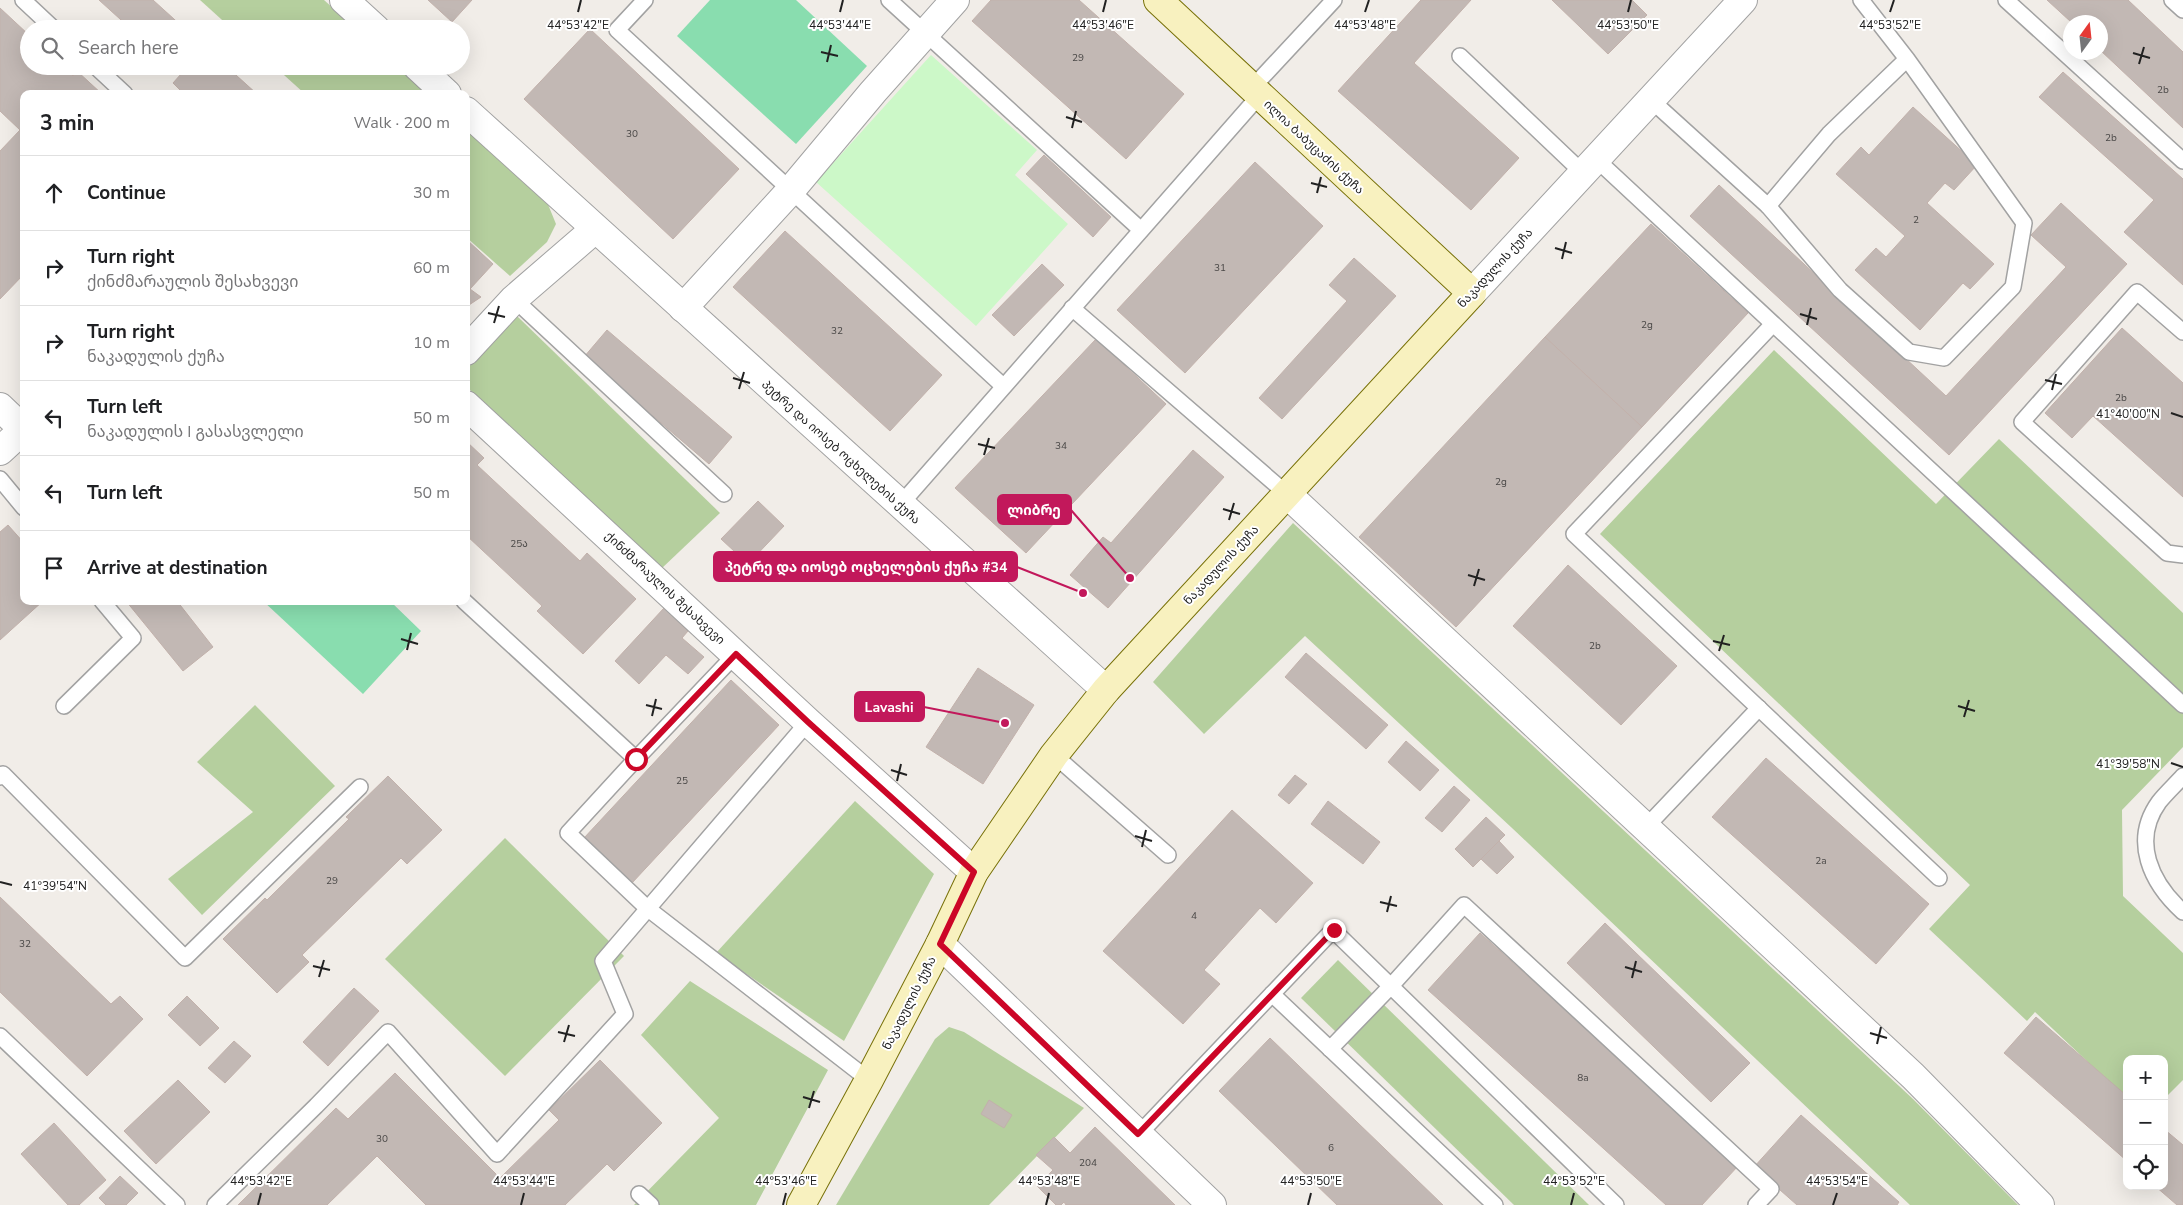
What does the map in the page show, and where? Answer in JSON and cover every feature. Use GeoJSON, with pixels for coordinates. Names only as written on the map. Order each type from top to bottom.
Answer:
{"type":"FeatureCollection","features":[{"type":"Feature","properties":{"kind":"street"},"geometry":{"type":"LineString","coordinates":[[344,0],[366,20]]}},
{"type":"Feature","properties":{"kind":"street"},"geometry":{"type":"LineString","coordinates":[[683,308],[791,190],[873,92],[955,0]]}},
{"type":"Feature","properties":{"kind":"street","name":"ილია ბაბუცაძის ქუჩა"},"geometry":{"type":"LineString","coordinates":[[1158,0],[1472,293]]}},
{"type":"Feature","properties":{"kind":"street","name":"ნაკადულის ქუჩა"},"geometry":{"type":"LineString","coordinates":[[801,1205],[940,944],[974,872],[1054,755],[1106,690],[1743,0]]}},
{"type":"Feature","properties":{"kind":"street"},"geometry":{"type":"LineString","coordinates":[[427,75],[443,90]]}},
{"type":"Feature","properties":{"kind":"street","name":"პეტრე და იოსებ ოცხელების ქუჩა"},"geometry":{"type":"LineString","coordinates":[[470,115],[1106,690]]}},
{"type":"Feature","properties":{"kind":"street"},"geometry":{"type":"LineString","coordinates":[[470,348],[514,299],[595,229]]}},
{"type":"Feature","properties":{"kind":"street"},"geometry":{"type":"LineString","coordinates":[[0,407],[20,425]]}},
{"type":"Feature","properties":{"kind":"street","name":"ქინძმარაულის შესახვევი"},"geometry":{"type":"LineString","coordinates":[[470,409],[808,722],[974,872]]}},
{"type":"Feature","properties":{"kind":"street"},"geometry":{"type":"LineString","coordinates":[[0,451],[20,433]]}},
{"type":"Feature","properties":{"kind":"street"},"geometry":{"type":"LineString","coordinates":[[1286,494],[1913,1076],[2040,1205]]}},
{"type":"Feature","properties":{"kind":"street"},"geometry":{"type":"LineString","coordinates":[[940,944],[1212,1205]]}},
{"type":"Feature","properties":{"kind":"lane"},"geometry":{"type":"LineString","coordinates":[[23,0],[44,20]]}},
{"type":"Feature","properties":{"kind":"lane"},"geometry":{"type":"LineString","coordinates":[[645,0],[617,30],[1003,386]]}},
{"type":"Feature","properties":{"kind":"lane"},"geometry":{"type":"LineString","coordinates":[[889,0],[1141,230]]}},
{"type":"Feature","properties":{"kind":"lane"},"geometry":{"type":"LineString","coordinates":[[900,505],[1141,230],[1334,0]]}},
{"type":"Feature","properties":{"kind":"lane"},"geometry":{"type":"LineString","coordinates":[[1651,100],[1768,206],[1840,290],[1908,352],[1944,358],[2013,287],[2024,223],[1907,59],[1861,0]]}},
{"type":"Feature","properties":{"kind":"lane"},"geometry":{"type":"LineString","coordinates":[[2006,0],[2183,161]]}},
{"type":"Feature","properties":{"kind":"lane"},"geometry":{"type":"LineString","coordinates":[[2172,0],[2183,10]]}},
{"type":"Feature","properties":{"kind":"lane"},"geometry":{"type":"LineString","coordinates":[[1460,56],[1773,324],[2183,705]]}},
{"type":"Feature","properties":{"kind":"lane"},"geometry":{"type":"LineString","coordinates":[[1768,206],[1829,134],[1907,59]]}},
{"type":"Feature","properties":{"kind":"lane"},"geometry":{"type":"LineString","coordinates":[[105,75],[121,90]]}},
{"type":"Feature","properties":{"kind":"lane"},"geometry":{"type":"LineString","coordinates":[[2183,332],[2137,292],[2022,422],[2167,553],[2183,555]]}},
{"type":"Feature","properties":{"kind":"lane"},"geometry":{"type":"LineString","coordinates":[[514,299],[724,494]]}},
{"type":"Feature","properties":{"kind":"lane"},"geometry":{"type":"LineString","coordinates":[[1072,308],[1286,494]]}},
{"type":"Feature","properties":{"kind":"lane"},"geometry":{"type":"LineString","coordinates":[[1773,324],[1574,534],[1939,878]]}},
{"type":"Feature","properties":{"kind":"lane"},"geometry":{"type":"LineString","coordinates":[[0,479],[20,503]]}},
{"type":"Feature","properties":{"kind":"lane"},"geometry":{"type":"LineString","coordinates":[[64,706],[132,638],[105,605]]}},
{"type":"Feature","properties":{"kind":"lane"},"geometry":{"type":"LineString","coordinates":[[468,605],[636,759]]}},
{"type":"Feature","properties":{"kind":"lane"},"geometry":{"type":"LineString","coordinates":[[736,654],[568,833],[647,908],[869,1080]]}},
{"type":"Feature","properties":{"kind":"lane"},"geometry":{"type":"LineString","coordinates":[[1646,827],[1759,708]]}},
{"type":"Feature","properties":{"kind":"lane"},"geometry":{"type":"LineString","coordinates":[[215,1205],[388,1032],[497,1154],[626,1014],[603,961],[808,722]]}},
{"type":"Feature","properties":{"kind":"lane"},"geometry":{"type":"LineString","coordinates":[[1054,755],[1168,855]]}},
{"type":"Feature","properties":{"kind":"lane"},"geometry":{"type":"LineString","coordinates":[[0,777],[3,774],[185,958],[360,787]]}},
{"type":"Feature","properties":{"kind":"lane"},"geometry":{"type":"LineString","coordinates":[[2183,776],[2158,803],[2144,836],[2148,864],[2167,897],[2183,912]]}},
{"type":"Feature","properties":{"kind":"lane"},"geometry":{"type":"LineString","coordinates":[[1330,1049],[1391,986],[1464,905],[1771,1189],[1756,1205]]}},
{"type":"Feature","properties":{"kind":"lane"},"geometry":{"type":"LineString","coordinates":[[1138,1134],[1334,930],[1616,1205]]}},
{"type":"Feature","properties":{"kind":"lane"},"geometry":{"type":"LineString","coordinates":[[1272,994],[1496,1205]]}},
{"type":"Feature","properties":{"kind":"lane"},"geometry":{"type":"LineString","coordinates":[[0,1036],[177,1205]]}},
{"type":"Feature","properties":{"kind":"lane"},"geometry":{"type":"LineString","coordinates":[[639,1194],[651,1205]]}},
{"type":"Feature","properties":{"kind":"green space"},"geometry":{"type":"Polygon","coordinates":[[[200,0],[324,0],[346,20],[222,20],[200,0]]]}},
{"type":"Feature","properties":{"kind":"green space"},"geometry":{"type":"Polygon","coordinates":[[[710,0],[796,0],[867,66],[796,144],[677,36],[710,0]]]}},
{"type":"Feature","properties":{"kind":"green space"},"geometry":{"type":"Polygon","coordinates":[[[931,55],[1037,150],[1015,175],[1068,224],[976,326],[816,182],[931,55]]]}},
{"type":"Feature","properties":{"kind":"green space"},"geometry":{"type":"Polygon","coordinates":[[[284,75],[407,75],[423,90],[301,90],[284,75]]]}},
{"type":"Feature","properties":{"kind":"green space"},"geometry":{"type":"Polygon","coordinates":[[[470,133],[547,202],[556,224],[547,242],[510,276],[470,241],[470,133]]]}},
{"type":"Feature","properties":{"kind":"green space"},"geometry":{"type":"Polygon","coordinates":[[[517,316],[720,513],[660,570],[470,390],[470,366],[517,316]]]}},
{"type":"Feature","properties":{"kind":"green space"},"geometry":{"type":"Polygon","coordinates":[[[1774,350],[1936,504],[1999,439],[2183,613],[2183,747],[2122,810],[2123,896],[2183,953],[2183,1080],[2168,1095],[2168,1055],[2123,1055],[2123,1095],[2035,1012],[2027,1021],[1929,929],[1970,885],[1600,534],[1774,350]]]}},
{"type":"Feature","properties":{"kind":"green space"},"geometry":{"type":"Polygon","coordinates":[[[1293,523],[1913,1099],[2018,1205],[1910,1205],[1512,828],[1305,636],[1204,734],[1153,682],[1293,523]]]}},
{"type":"Feature","properties":{"kind":"green space"},"geometry":{"type":"Polygon","coordinates":[[[267,605],[394,605],[421,631],[363,694],[267,605]]]}},
{"type":"Feature","properties":{"kind":"green space"},"geometry":{"type":"Polygon","coordinates":[[[255,705],[335,786],[202,915],[168,879],[253,812],[197,762],[255,705]]]}},
{"type":"Feature","properties":{"kind":"green space"},"geometry":{"type":"Polygon","coordinates":[[[855,801],[934,874],[844,1041],[716,953],[855,801]]]}},
{"type":"Feature","properties":{"kind":"green space"},"geometry":{"type":"Polygon","coordinates":[[[505,838],[624,956],[505,1076],[385,959],[505,838]]]}},
{"type":"Feature","properties":{"kind":"green space"},"geometry":{"type":"Polygon","coordinates":[[[1338,960],[1589,1205],[1514,1205],[1301,998],[1338,960]]]}},
{"type":"Feature","properties":{"kind":"green space"},"geometry":{"type":"Polygon","coordinates":[[[690,981],[828,1070],[756,1205],[634,1205],[719,1118],[641,1035],[690,981]]]}},
{"type":"Feature","properties":{"kind":"green space"},"geometry":{"type":"Polygon","coordinates":[[[949,1027],[964,1032],[1084,1108],[989,1205],[836,1205],[935,1039],[949,1027]]]}},
{"type":"Feature","properties":{"kind":"building"},"geometry":{"type":"Polygon","coordinates":[[[99,0],[153,0],[175,20],[121,20],[99,0]]]}},
{"type":"Feature","properties":{"kind":"building"},"geometry":{"type":"Polygon","coordinates":[[[428,0],[472,0],[454,20],[450,20],[428,0]]]}},
{"type":"Feature","properties":{"kind":"building"},"geometry":{"type":"Polygon","coordinates":[[[991,0],[1079,0],[1184,94],[1126,159],[972,21],[991,0]]]}},
{"type":"Feature","properties":{"kind":"building"},"geometry":{"type":"Polygon","coordinates":[[[1421,0],[1471,0],[1414,63],[1519,158],[1471,210],[1338,91],[1421,0]]]}},
{"type":"Feature","properties":{"kind":"building"},"geometry":{"type":"Polygon","coordinates":[[[1552,0],[1632,0],[1647,15],[1608,54],[1552,0]]]}},
{"type":"Feature","properties":{"kind":"building"},"geometry":{"type":"Polygon","coordinates":[[[2047,0],[2128,0],[2183,52],[2183,128],[2108,58],[2108,15],[2063,15],[2047,0]]]}},
{"type":"Feature","properties":{"kind":"building"},"geometry":{"type":"Polygon","coordinates":[[[0,8],[20,27],[20,75],[81,75],[98,90],[20,90],[20,130],[0,111],[0,8]]]}},
{"type":"Feature","properties":{"kind":"building"},"geometry":{"type":"Polygon","coordinates":[[[590,29],[739,169],[673,239],[524,99],[590,29]]]}},
{"type":"Feature","properties":{"kind":"building"},"geometry":{"type":"Polygon","coordinates":[[[2063,72],[2183,179],[2183,285],[2124,232],[2154,200],[2039,97],[2063,72]]]}},
{"type":"Feature","properties":{"kind":"building"},"geometry":{"type":"Polygon","coordinates":[[[180,75],[236,75],[253,90],[180,90],[173,83],[180,75]]]}},
{"type":"Feature","properties":{"kind":"building"},"geometry":{"type":"Polygon","coordinates":[[[1913,107],[1977,165],[1954,190],[1945,183],[1927,203],[1994,264],[1970,289],[1963,283],[1920,330],[1855,270],[1876,248],[1886,257],[1905,236],[1836,174],[1861,147],[1869,155],[1913,107]]]}},
{"type":"Feature","properties":{"kind":"building"},"geometry":{"type":"Polygon","coordinates":[[[20,130],[20,278],[0,299],[0,151],[20,130]]]}},
{"type":"Feature","properties":{"kind":"building"},"geometry":{"type":"Polygon","coordinates":[[[1044,155],[1111,217],[1093,237],[1026,174],[1044,155]]]}},
{"type":"Feature","properties":{"kind":"building"},"geometry":{"type":"Polygon","coordinates":[[[1255,162],[1323,226],[1185,373],[1117,310],[1255,162]]]}},
{"type":"Feature","properties":{"kind":"building"},"geometry":{"type":"Polygon","coordinates":[[[1719,185],[1946,396],[2066,267],[2031,235],[2061,203],[2127,264],[1949,455],[1690,216],[1719,185]]]}},
{"type":"Feature","properties":{"kind":"building"},"geometry":{"type":"Polygon","coordinates":[[[1651,224],[1748,313],[1642,427],[1545,337],[1651,224]]]}},
{"type":"Feature","properties":{"kind":"building"},"geometry":{"type":"Polygon","coordinates":[[[785,231],[942,375],[890,431],[733,287],[785,231]]]}},
{"type":"Feature","properties":{"kind":"building"},"geometry":{"type":"Polygon","coordinates":[[[470,243],[493,264],[470,289],[470,243]]]}},
{"type":"Feature","properties":{"kind":"building"},"geometry":{"type":"Polygon","coordinates":[[[1354,258],[1396,296],[1282,419],[1259,398],[1347,301],[1329,285],[1354,258]]]}},
{"type":"Feature","properties":{"kind":"building"},"geometry":{"type":"Polygon","coordinates":[[[1042,264],[1064,285],[1014,336],[992,315],[1042,264]]]}},
{"type":"Feature","properties":{"kind":"building"},"geometry":{"type":"Polygon","coordinates":[[[470,289],[481,297],[470,304],[470,289]]]}},
{"type":"Feature","properties":{"kind":"building"},"geometry":{"type":"Polygon","coordinates":[[[2122,328],[2183,383],[2183,497],[2093,416],[2072,438],[2045,413],[2122,328]]]}},
{"type":"Feature","properties":{"kind":"building"},"geometry":{"type":"Polygon","coordinates":[[[607,330],[732,437],[709,464],[584,357],[607,330]]]}},
{"type":"Feature","properties":{"kind":"building"},"geometry":{"type":"Polygon","coordinates":[[[1545,337],[1642,427],[1456,627],[1359,537],[1545,337]]]}},
{"type":"Feature","properties":{"kind":"building"},"geometry":{"type":"Polygon","coordinates":[[[1096,339],[1166,404],[1026,553],[955,488],[1096,339]]]}},
{"type":"Feature","properties":{"kind":"building"},"geometry":{"type":"Polygon","coordinates":[[[470,445],[484,458],[477,465],[580,561],[587,553],[636,599],[583,654],[537,611],[542,606],[470,539],[470,445]]]}},
{"type":"Feature","properties":{"kind":"building"},"geometry":{"type":"Polygon","coordinates":[[[1193,450],[1224,477],[1108,608],[1070,575],[1103,537],[1111,543],[1193,450]]]}},
{"type":"Feature","properties":{"kind":"building"},"geometry":{"type":"Polygon","coordinates":[[[758,501],[784,526],[748,564],[721,539],[758,501]]]}},
{"type":"Feature","properties":{"kind":"building"},"geometry":{"type":"Polygon","coordinates":[[[8,525],[20,538],[20,605],[39,605],[0,640],[0,532],[8,525]]]}},
{"type":"Feature","properties":{"kind":"building"},"geometry":{"type":"Polygon","coordinates":[[[1568,565],[1677,666],[1621,725],[1513,626],[1568,565]]]}},
{"type":"Feature","properties":{"kind":"building"},"geometry":{"type":"Polygon","coordinates":[[[129,605],[180,605],[213,647],[183,671],[129,605]]]}},
{"type":"Feature","properties":{"kind":"building"},"geometry":{"type":"Polygon","coordinates":[[[664,608],[688,631],[682,638],[704,657],[688,674],[666,655],[639,684],[615,661],[664,608]]]}},
{"type":"Feature","properties":{"kind":"building"},"geometry":{"type":"Polygon","coordinates":[[[1306,653],[1388,725],[1366,749],[1285,677],[1306,653]]]}},
{"type":"Feature","properties":{"kind":"building"},"geometry":{"type":"Polygon","coordinates":[[[978,668],[1034,705],[983,784],[926,747],[978,668]]]}},
{"type":"Feature","properties":{"kind":"building"},"geometry":{"type":"Polygon","coordinates":[[[731,680],[779,725],[632,883],[584,838],[731,680]]]}},
{"type":"Feature","properties":{"kind":"building"},"geometry":{"type":"Polygon","coordinates":[[[1406,741],[1439,770],[1420,791],[1388,762],[1406,741]]]}},
{"type":"Feature","properties":{"kind":"building"},"geometry":{"type":"Polygon","coordinates":[[[1766,758],[1929,904],[1876,964],[1712,817],[1766,758]]]}},
{"type":"Feature","properties":{"kind":"building"},"geometry":{"type":"Polygon","coordinates":[[[1295,775],[1307,784],[1289,804],[1278,795],[1295,775]]]}},
{"type":"Feature","properties":{"kind":"building"},"geometry":{"type":"Polygon","coordinates":[[[388,776],[442,830],[407,864],[401,858],[302,955],[309,962],[277,993],[223,939],[265,898],[267,900],[349,819],[346,817],[388,776]]]}},
{"type":"Feature","properties":{"kind":"building"},"geometry":{"type":"Polygon","coordinates":[[[1454,786],[1470,800],[1442,832],[1425,818],[1454,786]]]}},
{"type":"Feature","properties":{"kind":"building"},"geometry":{"type":"Polygon","coordinates":[[[1328,801],[1380,842],[1363,864],[1311,824],[1328,801]]]}},
{"type":"Feature","properties":{"kind":"building"},"geometry":{"type":"Polygon","coordinates":[[[1232,810],[1313,883],[1276,923],[1260,908],[1204,970],[1220,984],[1183,1024],[1103,951],[1232,810]]]}},
{"type":"Feature","properties":{"kind":"building"},"geometry":{"type":"Polygon","coordinates":[[[1486,817],[1505,835],[1473,867],[1455,849],[1486,817]]]}},
{"type":"Feature","properties":{"kind":"building"},"geometry":{"type":"Polygon","coordinates":[[[1499,841],[1514,857],[1497,874],[1481,859],[1499,841]]]}},
{"type":"Feature","properties":{"kind":"building"},"geometry":{"type":"Polygon","coordinates":[[[0,897],[111,1004],[120,996],[143,1019],[87,1076],[0,992],[0,897]]]}},
{"type":"Feature","properties":{"kind":"building"},"geometry":{"type":"Polygon","coordinates":[[[1605,923],[1750,1063],[1711,1102],[1567,963],[1605,923]]]}},
{"type":"Feature","properties":{"kind":"building"},"geometry":{"type":"Polygon","coordinates":[[[1480,933],[1738,1166],[1702,1205],[1666,1205],[1428,990],[1480,933]]]}},
{"type":"Feature","properties":{"kind":"building"},"geometry":{"type":"Polygon","coordinates":[[[354,988],[379,1011],[328,1066],[303,1042],[354,988]]]}},
{"type":"Feature","properties":{"kind":"building"},"geometry":{"type":"Polygon","coordinates":[[[187,996],[219,1028],[200,1046],[168,1015],[187,996]]]}},
{"type":"Feature","properties":{"kind":"building"},"geometry":{"type":"Polygon","coordinates":[[[2036,1017],[2123,1093],[2123,1157],[2004,1053],[2036,1017]]]}},
{"type":"Feature","properties":{"kind":"building"},"geometry":{"type":"Polygon","coordinates":[[[1270,1038],[1443,1205],[1337,1205],[1219,1091],[1270,1038]]]}},
{"type":"Feature","properties":{"kind":"building"},"geometry":{"type":"Polygon","coordinates":[[[234,1041],[251,1056],[225,1083],[208,1068],[234,1041]]]}},
{"type":"Feature","properties":{"kind":"building"},"geometry":{"type":"Polygon","coordinates":[[[600,1060],[662,1123],[614,1171],[607,1164],[565,1205],[426,1205],[377,1156],[327,1205],[238,1205],[336,1108],[348,1119],[395,1073],[500,1178],[559,1120],[549,1110],[600,1060]]]}},
{"type":"Feature","properties":{"kind":"building"},"geometry":{"type":"Polygon","coordinates":[[[178,1080],[210,1112],[156,1164],[124,1131],[178,1080]]]}},
{"type":"Feature","properties":{"kind":"building"},"geometry":{"type":"Polygon","coordinates":[[[989,1100],[1012,1115],[1004,1128],[981,1114],[989,1100]]]}},
{"type":"Feature","properties":{"kind":"building"},"geometry":{"type":"Polygon","coordinates":[[[1801,1115],[1899,1202],[1897,1205],[1797,1205],[1754,1167],[1801,1115]]]}},
{"type":"Feature","properties":{"kind":"building"},"geometry":{"type":"Polygon","coordinates":[[[54,1123],[106,1180],[79,1205],[68,1205],[21,1154],[54,1123]]]}},
{"type":"Feature","properties":{"kind":"building"},"geometry":{"type":"Polygon","coordinates":[[[1095,1127],[1175,1205],[1066,1205],[1064,1202],[1061,1205],[1056,1205],[1037,1186],[1053,1170],[1036,1155],[1054,1137],[1070,1153],[1095,1127]]]}},
{"type":"Feature","properties":{"kind":"building"},"geometry":{"type":"Polygon","coordinates":[[[2168,1132],[2183,1145],[2183,1205],[2177,1205],[2160,1190],[2168,1190],[2168,1132]]]}},
{"type":"Feature","properties":{"kind":"building"},"geometry":{"type":"Polygon","coordinates":[[[120,1176],[138,1193],[126,1205],[106,1205],[99,1198],[120,1176]]]}},
{"type":"Feature","properties":{"kind":"place","name":"ლიბრე"},"geometry":{"type":"Point","coordinates":[1130,578]}},
{"type":"Feature","properties":{"kind":"place","name":"პეტრე და იოსებ ოცხელების ქუჩა #34"},"geometry":{"type":"Point","coordinates":[1083,593]}},
{"type":"Feature","properties":{"kind":"place","name":"Lavashi"},"geometry":{"type":"Point","coordinates":[1005,723]}},
{"type":"Feature","properties":{"kind":"route"},"geometry":{"type":"LineString","coordinates":[[636,759],[736,654],[808,722],[974,872],[940,944],[1138,1134],[1334,930]]}}]}
